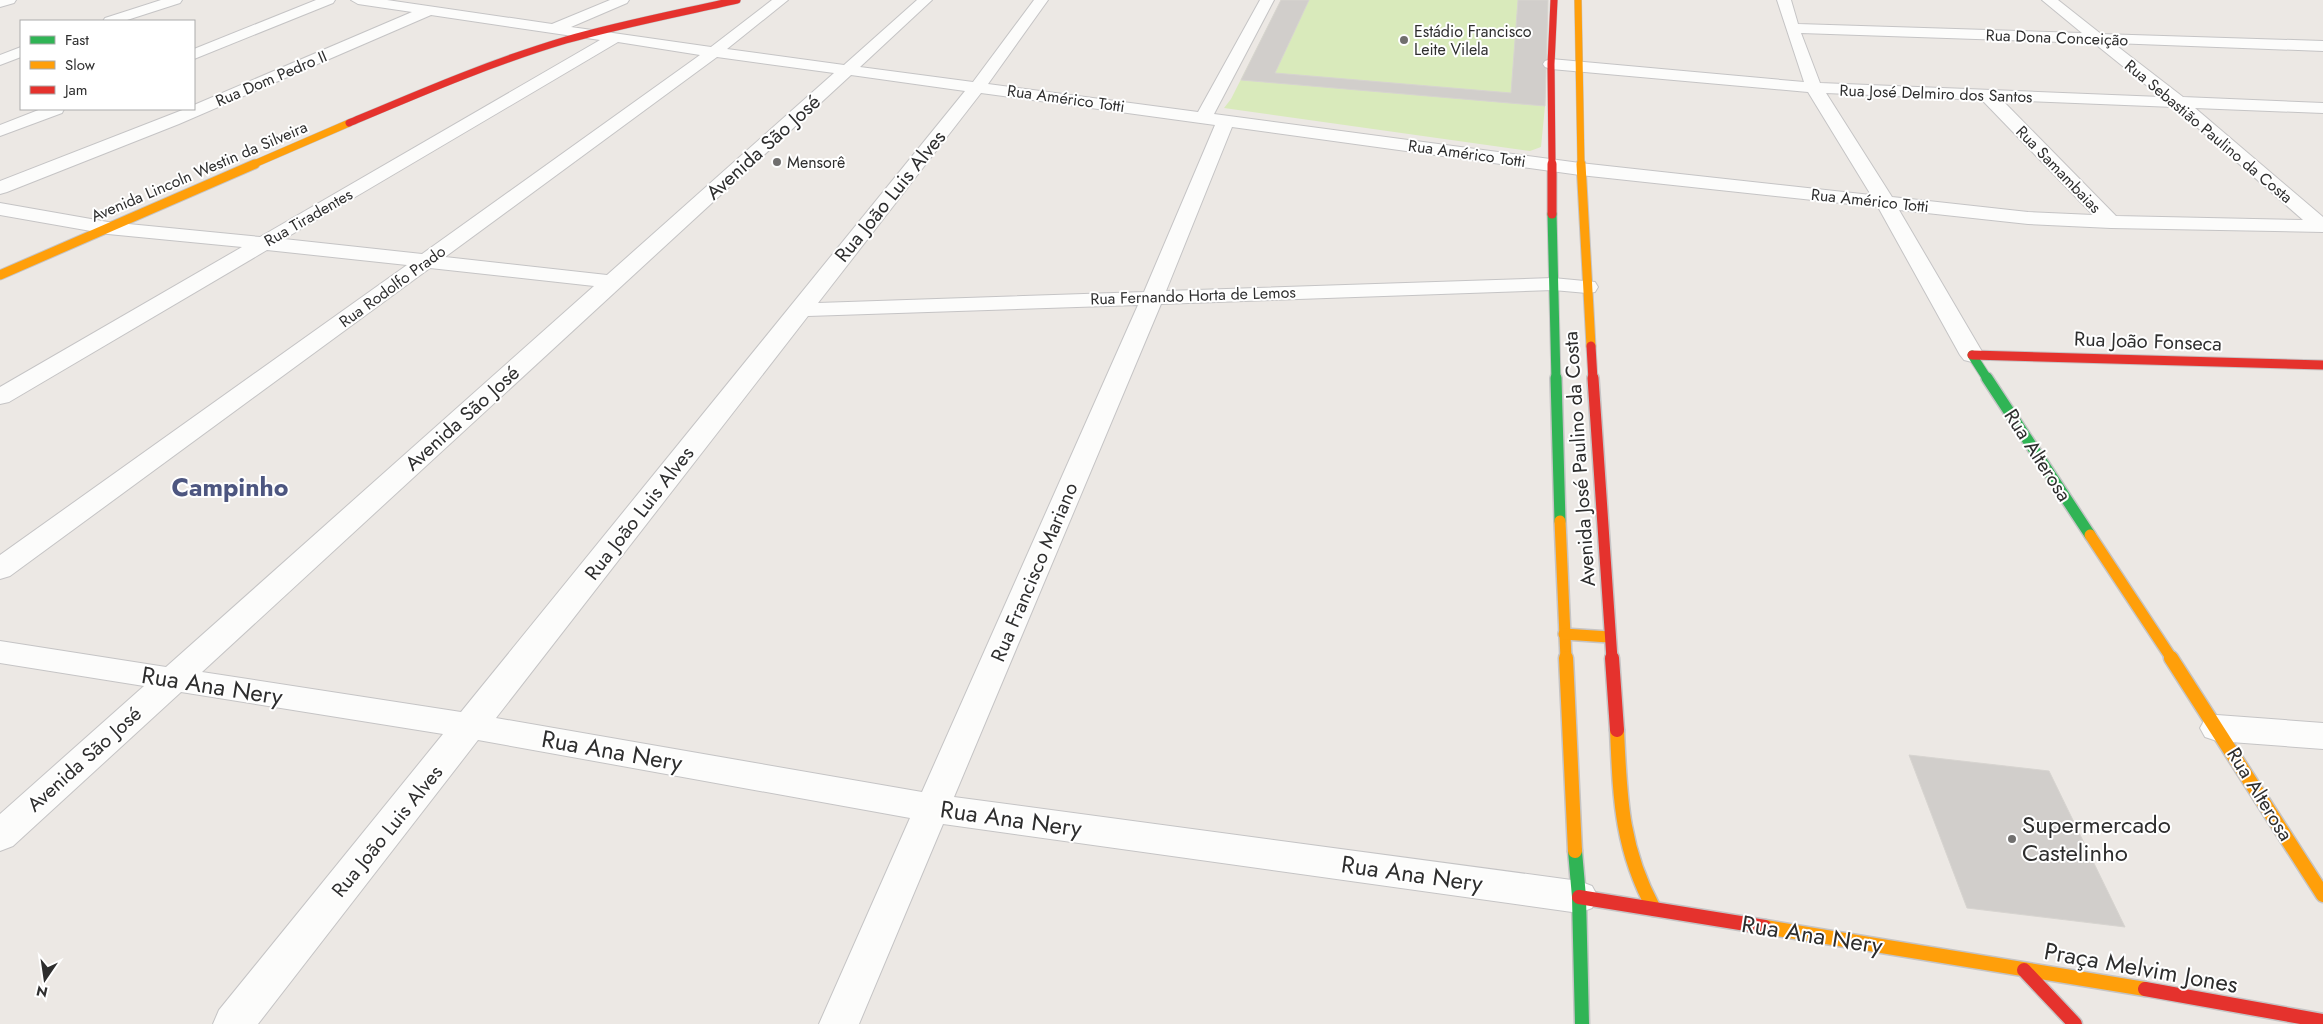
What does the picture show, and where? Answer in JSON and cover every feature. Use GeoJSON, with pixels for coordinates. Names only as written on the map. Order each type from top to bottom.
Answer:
{"type":"FeatureCollection","features":[{"type":"Feature","properties":{"kind":"main road","name":"Avenida Lincoln Westin da Silveira"},"geometry":{"type":"LineString","coordinates":[[0,274],[412,96],[516,57],[589,34],[736,0]]}},
{"type":"Feature","properties":{"kind":"main road","name":"Avenida José Paulino da Costa"},"geometry":{"type":"LineString","coordinates":[[1554,0],[1551,64],[1553,284],[1564,634],[1572,820],[1579,897],[1582,1024]]}},
{"type":"Feature","properties":{"kind":"main road","name":"Avenida José Paulino da Costa"},"geometry":{"type":"LineString","coordinates":[[1578,0],[1577,66],[1580,169],[1609,637],[1623,825],[1628,856],[1636,880],[1654,909]]}},
{"type":"Feature","properties":{"kind":"main road","name":"Rua João Fonseca"},"geometry":{"type":"LineString","coordinates":[[1972,355],[2323,365]]}},
{"type":"Feature","properties":{"kind":"main road","name":"Rua Alterosa"},"geometry":{"type":"LineString","coordinates":[[1972,355],[2217,728],[2323,895]]}},
{"type":"Feature","properties":{"kind":"main road"},"geometry":{"type":"LineString","coordinates":[[1564,634],[1609,637]]}},
{"type":"Feature","properties":{"kind":"main road","name":"Rua Ana Nery"},"geometry":{"type":"LineString","coordinates":[[1579,897],[2024,970]]}},
{"type":"Feature","properties":{"kind":"main road","name":"Praça Melvim Jones"},"geometry":{"type":"LineString","coordinates":[[2024,970],[2323,1022]]}},
{"type":"Feature","properties":{"kind":"main road","name":"Praça Melvim Jones"},"geometry":{"type":"LineString","coordinates":[[2024,970],[2075,1024]]}},
{"type":"Feature","properties":{"kind":"street"},"geometry":{"type":"LineString","coordinates":[[0,3],[9,0]]}},
{"type":"Feature","properties":{"kind":"street"},"geometry":{"type":"LineString","coordinates":[[113,20],[175,0]]}},
{"type":"Feature","properties":{"kind":"street"},"geometry":{"type":"LineString","coordinates":[[195,54],[328,0]]}},
{"type":"Feature","properties":{"kind":"street"},"geometry":{"type":"LineString","coordinates":[[358,0],[555,28],[622,0]]}},
{"type":"Feature","properties":{"kind":"street","name":"Rua Dom Pedro II"},"geometry":{"type":"LineString","coordinates":[[0,188],[173,120],[430,10],[458,0]]}},
{"type":"Feature","properties":{"kind":"street","name":"Rua Rodolfo Prado"},"geometry":{"type":"LineString","coordinates":[[0,569],[426,262],[714,52],[781,0]]}},
{"type":"Feature","properties":{"kind":"street","name":"Avenida São José"},"geometry":{"type":"LineString","coordinates":[[0,836],[170,680],[925,0]]}},
{"type":"Feature","properties":{"kind":"street","name":"Rua João Luis Alves"},"geometry":{"type":"LineString","coordinates":[[233,1024],[978,86],[1041,0]]}},
{"type":"Feature","properties":{"kind":"street","name":"Rua Francisco Mariano"},"geometry":{"type":"LineString","coordinates":[[839,1024],[1153,296],[1215,118],[1267,0]]}},
{"type":"Feature","properties":{"kind":"street","name":"Rua Alterosa"},"geometry":{"type":"LineString","coordinates":[[1784,0],[1814,88],[1885,202],[1972,355]]}},
{"type":"Feature","properties":{"kind":"street","name":"Rua Sebastião Paulino da Costa"},"geometry":{"type":"LineString","coordinates":[[2048,0],[2178,102],[2323,226]]}},
{"type":"Feature","properties":{"kind":"street","name":"Rua Américo Totti"},"geometry":{"type":"LineString","coordinates":[[555,28],[714,52],[1215,118],[1580,169],[2028,218],[2111,222],[2323,226]]}},
{"type":"Feature","properties":{"kind":"street","name":"Rua Dona Conceição"},"geometry":{"type":"LineString","coordinates":[[1792,28],[2323,46]]}},
{"type":"Feature","properties":{"kind":"street","name":"Rua Tiradentes"},"geometry":{"type":"LineString","coordinates":[[0,397],[616,37]]}},
{"type":"Feature","properties":{"kind":"street"},"geometry":{"type":"LineString","coordinates":[[0,60],[20,52]]}},
{"type":"Feature","properties":{"kind":"street","name":"Rua José Delmiro dos Santos"},"geometry":{"type":"LineString","coordinates":[[1551,64],[1814,88],[2323,108]]}},
{"type":"Feature","properties":{"kind":"street","name":"Rua Samambaias"},"geometry":{"type":"LineString","coordinates":[[1987,95],[2111,222]]}},
{"type":"Feature","properties":{"kind":"street"},"geometry":{"type":"LineString","coordinates":[[0,131],[53,110]]}},
{"type":"Feature","properties":{"kind":"street"},"geometry":{"type":"LineString","coordinates":[[0,209],[108,228],[263,243],[613,282]]}},
{"type":"Feature","properties":{"kind":"street","name":"Rua Fernando Horta de Lemos"},"geometry":{"type":"LineString","coordinates":[[799,310],[1153,296],[1553,284],[1587,287]]}},
{"type":"Feature","properties":{"kind":"street","name":"Rua Ana Nery"},"geometry":{"type":"LineString","coordinates":[[0,652],[470,726],[932,808],[1579,897]]}},
{"type":"Feature","properties":{"kind":"street"},"geometry":{"type":"LineString","coordinates":[[2217,728],[2323,736]]}},
{"type":"Feature","properties":{"kind":"green space","name":"Estádio Francisco Leite Vilela"},"geometry":{"type":"Polygon","coordinates":[[[1281,0],[1548,0],[1545,106],[1541,147],[1530,151],[1224,108],[1231,99],[1281,0]]]}},
{"type":"Feature","properties":{"kind":"building"},"geometry":{"type":"Polygon","coordinates":[[[1281,0],[1309,0],[1275,73],[1511,93],[1518,0],[1548,0],[1545,106],[1241,80],[1281,0]]]}},
{"type":"Feature","properties":{"kind":"building","name":"Supermercado Castelinho"},"geometry":{"type":"Polygon","coordinates":[[[1909,755],[2049,771],[2125,927],[1967,908],[1909,755]]]}},
{"type":"Feature","properties":{"kind":"traffic: fast"},"geometry":{"type":"LineString","coordinates":[[1552,214],[1560,521]]}},
{"type":"Feature","properties":{"kind":"traffic: fast"},"geometry":{"type":"LineString","coordinates":[[1972,355],[2090,535]]}},
{"type":"Feature","properties":{"kind":"traffic: fast"},"geometry":{"type":"LineString","coordinates":[[1575,851],[1579,897],[1582,1024]]}},
{"type":"Feature","properties":{"kind":"traffic: slow"},"geometry":{"type":"LineString","coordinates":[[1578,0],[1579,130],[1591,346]]}},
{"type":"Feature","properties":{"kind":"traffic: slow"},"geometry":{"type":"LineString","coordinates":[[0,275],[349,123]]}},
{"type":"Feature","properties":{"kind":"traffic: slow"},"geometry":{"type":"LineString","coordinates":[[1560,521],[1575,851]]}},
{"type":"Feature","properties":{"kind":"traffic: slow"},"geometry":{"type":"LineString","coordinates":[[2090,535],[2217,728],[2323,895]]}},
{"type":"Feature","properties":{"kind":"traffic: slow"},"geometry":{"type":"LineString","coordinates":[[1564,634],[1609,637]]}},
{"type":"Feature","properties":{"kind":"traffic: slow"},"geometry":{"type":"LineString","coordinates":[[1617,730],[1621,801],[1628,844],[1642,887],[1654,909]]}},
{"type":"Feature","properties":{"kind":"traffic: slow"},"geometry":{"type":"LineString","coordinates":[[1765,927],[2145,989]]}},
{"type":"Feature","properties":{"kind":"traffic: jam"},"geometry":{"type":"LineString","coordinates":[[349,123],[456,78],[566,40],[737,0]]}},
{"type":"Feature","properties":{"kind":"traffic: jam"},"geometry":{"type":"LineString","coordinates":[[1552,214],[1551,64],[1554,0]]}},
{"type":"Feature","properties":{"kind":"traffic: jam"},"geometry":{"type":"LineString","coordinates":[[1591,346],[1617,730]]}},
{"type":"Feature","properties":{"kind":"traffic: jam"},"geometry":{"type":"LineString","coordinates":[[1972,355],[2323,365]]}},
{"type":"Feature","properties":{"kind":"traffic: jam"},"geometry":{"type":"LineString","coordinates":[[1579,897],[1765,927]]}},
{"type":"Feature","properties":{"kind":"traffic: jam"},"geometry":{"type":"LineString","coordinates":[[2024,970],[2075,1024]]}},
{"type":"Feature","properties":{"kind":"traffic: jam"},"geometry":{"type":"LineString","coordinates":[[2145,989],[2323,1021]]}},
{"type":"Feature","properties":{"kind":"place","name":"Estádio Francisco Leite Vilela"},"geometry":{"type":"Point","coordinates":[1404,40]}},
{"type":"Feature","properties":{"kind":"place","name":"Mensorê"},"geometry":{"type":"Point","coordinates":[777,162]}},
{"type":"Feature","properties":{"kind":"place","name":"Supermercado Castelinho"},"geometry":{"type":"Point","coordinates":[2012,839]}},
{"type":"Feature","properties":{"kind":"district","name":"Campinho"},"geometry":{"type":"Point","coordinates":[230,487]}}]}
